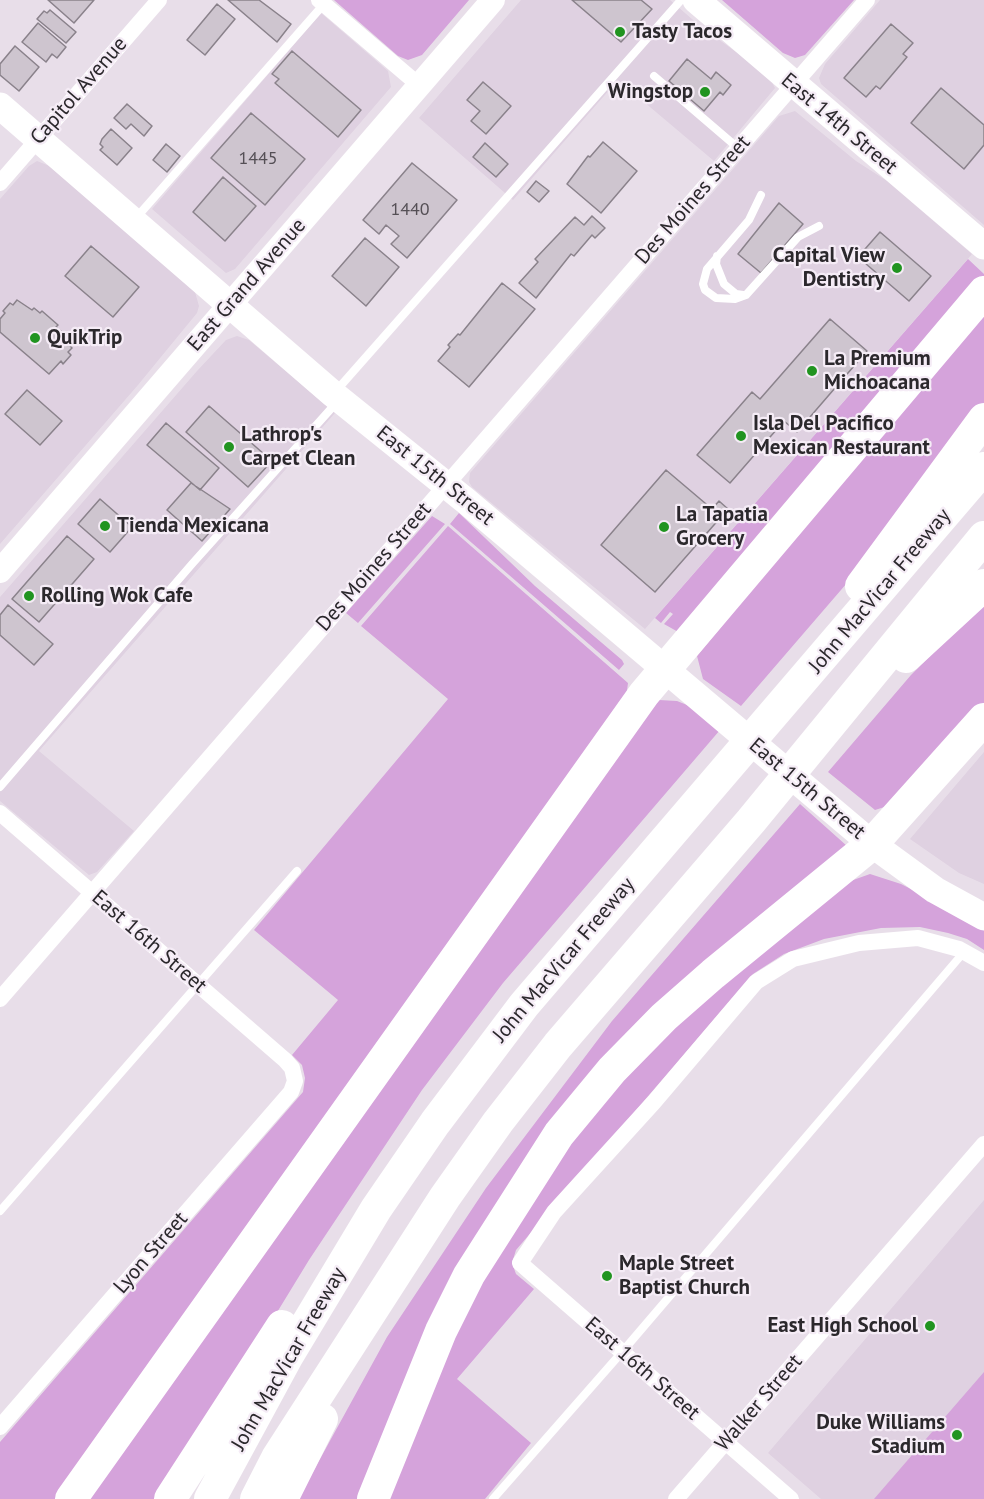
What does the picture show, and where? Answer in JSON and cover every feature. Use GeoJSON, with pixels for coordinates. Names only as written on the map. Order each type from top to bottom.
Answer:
{"type":"FeatureCollection","features":[{"type":"Feature","properties":{"kind":"highway"},"geometry":{"type":"LineString","coordinates":[[71,1499],[608,742],[664,669],[984,292]]}},
{"type":"Feature","properties":{"kind":"highway"},"geometry":{"type":"LineString","coordinates":[[796,688],[878,560],[984,419]]}},
{"type":"Feature","properties":{"kind":"highway","name":"John MacVicar Freeway"},"geometry":{"type":"LineString","coordinates":[[210,1499],[287,1357],[376,1209],[435,1123],[524,1005],[984,468]]}},
{"type":"Feature","properties":{"kind":"highway","name":"John MacVicar Freeway"},"geometry":{"type":"LineString","coordinates":[[256,1499],[277,1458],[420,1237],[498,1122],[558,1045],[751,821],[984,537]]}},
{"type":"Feature","properties":{"kind":"highway"},"geometry":{"type":"LineString","coordinates":[[842,712],[914,651],[984,585]]}},
{"type":"Feature","properties":{"kind":"highway"},"geometry":{"type":"LineString","coordinates":[[373,1499],[425,1369],[469,1275],[559,1134],[612,1070],[664,1017],[872,844],[984,719]]}},
{"type":"Feature","properties":{"kind":"highway"},"geometry":{"type":"LineString","coordinates":[[170,1499],[314,1278],[376,1209]]}},
{"type":"Feature","properties":{"kind":"highway"},"geometry":{"type":"LineString","coordinates":[[282,1499],[420,1237]]}},
{"type":"Feature","properties":{"kind":"main road","name":"East Grand Avenue"},"geometry":{"type":"LineString","coordinates":[[0,571],[493,0]]}},
{"type":"Feature","properties":{"kind":"main road","name":"East 14th Street"},"geometry":{"type":"LineString","coordinates":[[696,0],[984,246]]}},
{"type":"Feature","properties":{"kind":"main road","name":"East 15th Street"},"geometry":{"type":"LineString","coordinates":[[0,106],[336,396],[446,484],[872,844],[935,890],[984,916]]}},
{"type":"Feature","properties":{"kind":"street","name":"Capitol Avenue"},"geometry":{"type":"LineString","coordinates":[[0,183],[159,0]]}},
{"type":"Feature","properties":{"kind":"street","name":"Des Moines Street"},"geometry":{"type":"LineString","coordinates":[[0,999],[867,0]]}},
{"type":"Feature","properties":{"kind":"street"},"geometry":{"type":"LineString","coordinates":[[322,2],[420,86]]}},
{"type":"Feature","properties":{"kind":"street","name":"East 16th Street"},"geometry":{"type":"LineString","coordinates":[[0,813],[285,1060],[294,1075]]}},
{"type":"Feature","properties":{"kind":"street","name":"East 16th Street"},"geometry":{"type":"LineString","coordinates":[[791,1499],[520,1263],[554,1212],[654,1102],[756,982],[793,959],[859,943],[918,938],[964,952]]}},
{"type":"Feature","properties":{"kind":"street"},"geometry":{"type":"LineString","coordinates":[[964,952],[984,963]]}},
{"type":"Feature","properties":{"kind":"street","name":"Lyon Street"},"geometry":{"type":"LineString","coordinates":[[0,1427],[291,1092],[295,1082],[294,1075]]}},
{"type":"Feature","properties":{"kind":"street","name":"Walker Street"},"geometry":{"type":"LineString","coordinates":[[676,1499],[984,1144]]}},
{"type":"Feature","properties":{"kind":"lane"},"geometry":{"type":"LineString","coordinates":[[0,787],[681,0]]}},
{"type":"Feature","properties":{"kind":"lane"},"geometry":{"type":"LineString","coordinates":[[134,220],[322,2]]}},
{"type":"Feature","properties":{"kind":"lane"},"geometry":{"type":"LineString","coordinates":[[654,76],[738,148]]}},
{"type":"Feature","properties":{"kind":"lane"},"geometry":{"type":"LineString","coordinates":[[761,195],[749,220],[707,269],[703,284],[705,290],[716,298],[725,300],[746,295],[798,237],[819,226]]}},
{"type":"Feature","properties":{"kind":"lane"},"geometry":{"type":"LineString","coordinates":[[717,256],[719,274],[729,291],[746,295]]}},
{"type":"Feature","properties":{"kind":"lane"},"geometry":{"type":"LineString","coordinates":[[0,1211],[297,871]]}},
{"type":"Feature","properties":{"kind":"lane"},"geometry":{"type":"LineString","coordinates":[[493,1499],[622,1352],[964,952]]}},
{"type":"Feature","properties":{"kind":"shaded area"},"geometry":{"type":"Polygon","coordinates":[[[334,0],[469,0],[422,55],[408,60],[398,56],[334,0]]]}},
{"type":"Feature","properties":{"kind":"shaded area"},"geometry":{"type":"Polygon","coordinates":[[[521,0],[670,0],[700,26],[768,75],[775,88],[714,161],[618,80],[513,200],[419,118],[521,0]]]}},
{"type":"Feature","properties":{"kind":"shaded area"},"geometry":{"type":"Polygon","coordinates":[[[722,0],[854,0],[805,55],[795,58],[783,53],[722,0]]]}},
{"type":"Feature","properties":{"kind":"shaded area"},"geometry":{"type":"Polygon","coordinates":[[[880,0],[984,0],[984,225],[821,84],[819,78],[825,64],[880,0]]]}},
{"type":"Feature","properties":{"kind":"shaded area"},"geometry":{"type":"Polygon","coordinates":[[[321,13],[388,71],[391,87],[235,269],[226,273],[152,209],[321,13]]]}},
{"type":"Feature","properties":{"kind":"shaded area"},"geometry":{"type":"Polygon","coordinates":[[[795,111],[856,161],[887,181],[972,254],[645,629],[472,487],[469,482],[470,473],[779,116],[795,111]]]}},
{"type":"Feature","properties":{"kind":"shaded area"},"geometry":{"type":"Polygon","coordinates":[[[37,161],[52,167],[195,292],[199,306],[197,313],[138,385],[0,544],[0,199],[29,166],[37,161]]]}},
{"type":"Feature","properties":{"kind":"shaded area"},"geometry":{"type":"Polygon","coordinates":[[[968,259],[984,274],[984,277],[680,633],[664,624],[673,614],[670,612],[661,623],[655,618],[968,259]]]}},
{"type":"Feature","properties":{"kind":"shaded area"},"geometry":{"type":"Polygon","coordinates":[[[984,309],[984,406],[847,583],[741,706],[703,679],[697,656],[984,309]]]}},
{"type":"Feature","properties":{"kind":"shaded area"},"geometry":{"type":"Polygon","coordinates":[[[237,336],[249,340],[335,413],[39,751],[134,831],[97,872],[89,875],[0,801],[0,597],[197,371],[226,340],[237,336]]]}},
{"type":"Feature","properties":{"kind":"shaded area"},"geometry":{"type":"Polygon","coordinates":[[[459,513],[535,586],[622,660],[624,664],[619,670],[450,524],[459,513]]]}},
{"type":"Feature","properties":{"kind":"shaded area"},"geometry":{"type":"Polygon","coordinates":[[[432,516],[445,524],[358,623],[346,613],[432,516]]]}},
{"type":"Feature","properties":{"kind":"shaded area"},"geometry":{"type":"Polygon","coordinates":[[[448,526],[628,683],[626,698],[61,1499],[0,1499],[0,1442],[303,1092],[305,1078],[302,1065],[292,1055],[338,1000],[254,930],[448,699],[361,626],[448,526]]]}},
{"type":"Feature","properties":{"kind":"shaded area"},"geometry":{"type":"Polygon","coordinates":[[[984,602],[984,704],[897,803],[875,810],[828,772],[911,675],[984,602]]]}},
{"type":"Feature","properties":{"kind":"shaded area"},"geometry":{"type":"Polygon","coordinates":[[[659,700],[677,701],[692,707],[720,730],[503,983],[422,1090],[309,1260],[163,1499],[85,1499],[516,888],[659,700]]]}},
{"type":"Feature","properties":{"kind":"shaded area"},"geometry":{"type":"Polygon","coordinates":[[[984,752],[984,884],[959,873],[910,839],[984,752]]]}},
{"type":"Feature","properties":{"kind":"shaded area"},"geometry":{"type":"Polygon","coordinates":[[[800,804],[847,846],[541,1147],[364,1499],[298,1499],[387,1337],[486,1188],[612,1021],[800,804]]]}},
{"type":"Feature","properties":{"kind":"shaded area"},"geometry":{"type":"Polygon","coordinates":[[[870,874],[901,884],[984,926],[984,950],[967,939],[920,927],[881,928],[824,939],[784,954],[753,974],[516,1250],[512,1263],[516,1274],[534,1289],[457,1379],[531,1443],[485,1499],[385,1499],[404,1449],[476,1291],[545,1178],[622,1077],[710,993],[842,884],[870,874]]]}},
{"type":"Feature","properties":{"kind":"shaded area","name":"East High School"},"geometry":{"type":"Polygon","coordinates":[[[984,1200],[984,1499],[821,1499],[768,1453],[984,1200]]]}},
{"type":"Feature","properties":{"kind":"shaded area","name":"Duke Williams Stadium"},"geometry":{"type":"Polygon","coordinates":[[[984,1372],[984,1499],[874,1499],[984,1372]]]}},
{"type":"Feature","properties":{"kind":"building"},"geometry":{"type":"Polygon","coordinates":[[[48,0],[94,0],[74,23],[48,0]]]}},
{"type":"Feature","properties":{"kind":"building"},"geometry":{"type":"Polygon","coordinates":[[[228,0],[259,0],[291,24],[277,42],[228,0]]]}},
{"type":"Feature","properties":{"kind":"building","name":"Tasty Tacos"},"geometry":{"type":"Polygon","coordinates":[[[572,0],[641,0],[652,9],[621,42],[572,0]]]}},
{"type":"Feature","properties":{"kind":"building"},"geometry":{"type":"Polygon","coordinates":[[[217,4],[235,19],[205,55],[187,40],[217,4]]]}},
{"type":"Feature","properties":{"kind":"building"},"geometry":{"type":"Polygon","coordinates":[[[50,10],[76,32],[66,43],[37,19],[44,11],[47,13],[50,10]]]}},
{"type":"Feature","properties":{"kind":"building"},"geometry":{"type":"Polygon","coordinates":[[[38,23],[66,47],[57,58],[52,54],[46,62],[22,42],[38,23]]]}},
{"type":"Feature","properties":{"kind":"building"},"geometry":{"type":"Polygon","coordinates":[[[891,24],[913,43],[903,54],[907,57],[880,89],[876,86],[866,97],[844,78],[891,24]]]}},
{"type":"Feature","properties":{"kind":"building"},"geometry":{"type":"Polygon","coordinates":[[[15,46],[39,67],[19,91],[0,75],[0,64],[15,46]]]}},
{"type":"Feature","properties":{"kind":"building"},"geometry":{"type":"Polygon","coordinates":[[[292,51],[361,110],[338,137],[275,83],[279,79],[272,74],[292,51]]]}},
{"type":"Feature","properties":{"kind":"building"},"geometry":{"type":"Polygon","coordinates":[[[687,59],[711,79],[716,72],[731,85],[723,95],[720,92],[704,111],[669,81],[687,59]]]}},
{"type":"Feature","properties":{"kind":"building"},"geometry":{"type":"Polygon","coordinates":[[[483,82],[511,106],[486,134],[471,121],[480,111],[467,100],[483,82]]]}},
{"type":"Feature","properties":{"kind":"building"},"geometry":{"type":"Polygon","coordinates":[[[941,88],[984,125],[984,145],[964,169],[911,123],[941,88]]]}},
{"type":"Feature","properties":{"kind":"building"},"geometry":{"type":"Polygon","coordinates":[[[127,104],[152,126],[144,136],[131,124],[126,129],[114,118],[127,104]]]}},
{"type":"Feature","properties":{"kind":"building"},"geometry":{"type":"Polygon","coordinates":[[[251,113],[305,159],[265,205],[211,158],[251,113]]]}},
{"type":"Feature","properties":{"kind":"building"},"geometry":{"type":"Polygon","coordinates":[[[111,129],[132,148],[117,165],[100,150],[103,147],[100,144],[102,139],[111,129]]]}},
{"type":"Feature","properties":{"kind":"building"},"geometry":{"type":"Polygon","coordinates":[[[603,142],[637,171],[601,213],[567,184],[588,156],[590,157],[603,142]]]}},
{"type":"Feature","properties":{"kind":"building"},"geometry":{"type":"Polygon","coordinates":[[[485,143],[508,164],[496,177],[473,157],[485,143]]]}},
{"type":"Feature","properties":{"kind":"building"},"geometry":{"type":"Polygon","coordinates":[[[166,144],[180,156],[167,172],[153,160],[166,144]]]}},
{"type":"Feature","properties":{"kind":"building"},"geometry":{"type":"Polygon","coordinates":[[[412,163],[457,200],[407,258],[391,244],[399,236],[386,225],[379,234],[363,220],[412,163]]]}},
{"type":"Feature","properties":{"kind":"building"},"geometry":{"type":"Polygon","coordinates":[[[223,177],[256,206],[225,241],[193,212],[223,177]]]}},
{"type":"Feature","properties":{"kind":"building"},"geometry":{"type":"Polygon","coordinates":[[[536,181],[549,191],[539,202],[527,192],[536,181]]]}},
{"type":"Feature","properties":{"kind":"building"},"geometry":{"type":"Polygon","coordinates":[[[779,203],[803,224],[761,273],[738,254],[779,203]]]}},
{"type":"Feature","properties":{"kind":"building"},"geometry":{"type":"Polygon","coordinates":[[[592,216],[605,228],[595,238],[592,235],[574,256],[571,254],[536,298],[519,283],[538,262],[535,259],[575,217],[584,225],[592,216]]]}},
{"type":"Feature","properties":{"kind":"building","name":"Capital View Dentistry"},"geometry":{"type":"Polygon","coordinates":[[[880,232],[931,276],[909,301],[858,257],[880,232]]]}},
{"type":"Feature","properties":{"kind":"building"},"geometry":{"type":"Polygon","coordinates":[[[365,238],[399,267],[366,306],[332,276],[365,238]]]}},
{"type":"Feature","properties":{"kind":"building","name":"QuikTrip"},"geometry":{"type":"Polygon","coordinates":[[[91,246],[139,287],[113,317],[65,276],[91,246]]]}},
{"type":"Feature","properties":{"kind":"building"},"geometry":{"type":"Polygon","coordinates":[[[502,283],[535,309],[469,387],[438,361],[450,347],[448,345],[458,334],[460,335],[502,283]]]}},
{"type":"Feature","properties":{"kind":"building","name":"QuikTrip"},"geometry":{"type":"Polygon","coordinates":[[[17,300],[32,310],[34,308],[40,313],[42,311],[58,325],[56,327],[62,332],[60,335],[72,348],[68,352],[71,355],[63,364],[61,361],[49,374],[0,332],[0,319],[5,313],[3,311],[10,303],[13,305],[17,300]]]}},
{"type":"Feature","properties":{"kind":"building"},"geometry":{"type":"Polygon","coordinates":[[[830,319],[867,351],[797,432],[784,421],[730,483],[697,455],[752,392],[760,399],[830,319]]]}},
{"type":"Feature","properties":{"kind":"building"},"geometry":{"type":"Polygon","coordinates":[[[27,390],[62,421],[40,445],[5,414],[27,390]]]}},
{"type":"Feature","properties":{"kind":"building","name":"Lathrop's Carpet Clean"},"geometry":{"type":"Polygon","coordinates":[[[209,406],[272,461],[248,487],[186,432],[209,406]]]}},
{"type":"Feature","properties":{"kind":"building"},"geometry":{"type":"Polygon","coordinates":[[[166,423],[219,468],[200,490],[147,445],[166,423]]]}},
{"type":"Feature","properties":{"kind":"building","name":"La Tapatia Grocery"},"geometry":{"type":"Polygon","coordinates":[[[666,470],[712,509],[719,501],[728,509],[655,592],[601,545],[666,470]]]}},
{"type":"Feature","properties":{"kind":"building"},"geometry":{"type":"Polygon","coordinates":[[[191,483],[230,509],[202,541],[167,510],[191,483]]]}},
{"type":"Feature","properties":{"kind":"building","name":"Tienda Mexicana"},"geometry":{"type":"Polygon","coordinates":[[[100,499],[132,527],[110,552],[78,524],[100,499]]]}},
{"type":"Feature","properties":{"kind":"building"},"geometry":{"type":"Polygon","coordinates":[[[67,536],[94,559],[39,622],[12,599],[67,536]]]}},
{"type":"Feature","properties":{"kind":"building"},"geometry":{"type":"Polygon","coordinates":[[[8,605],[53,644],[34,665],[0,635],[0,615],[8,605]]]}},
{"type":"Feature","properties":{"kind":"place","name":"Tasty Tacos"},"geometry":{"type":"Point","coordinates":[620,32]}},
{"type":"Feature","properties":{"kind":"place","name":"Wingstop"},"geometry":{"type":"Point","coordinates":[705,92]}},
{"type":"Feature","properties":{"kind":"place","name":"Capital View Dentistry"},"geometry":{"type":"Point","coordinates":[897,268]}},
{"type":"Feature","properties":{"kind":"place","name":"QuikTrip"},"geometry":{"type":"Point","coordinates":[35,338]}},
{"type":"Feature","properties":{"kind":"place","name":"La Premium Michoacana"},"geometry":{"type":"Point","coordinates":[812,371]}},
{"type":"Feature","properties":{"kind":"place","name":"Isla Del Pacifico Mexican Restaurant"},"geometry":{"type":"Point","coordinates":[741,436]}},
{"type":"Feature","properties":{"kind":"place","name":"Lathrop's Carpet Clean"},"geometry":{"type":"Point","coordinates":[229,447]}},
{"type":"Feature","properties":{"kind":"place","name":"Tienda Mexicana"},"geometry":{"type":"Point","coordinates":[105,526]}},
{"type":"Feature","properties":{"kind":"place","name":"La Tapatia Grocery"},"geometry":{"type":"Point","coordinates":[664,527]}},
{"type":"Feature","properties":{"kind":"place","name":"Rolling Wok Cafe"},"geometry":{"type":"Point","coordinates":[29,596]}},
{"type":"Feature","properties":{"kind":"place","name":"Maple Street Baptist Church"},"geometry":{"type":"Point","coordinates":[607,1276]}},
{"type":"Feature","properties":{"kind":"place","name":"East High School"},"geometry":{"type":"Point","coordinates":[930,1326]}},
{"type":"Feature","properties":{"kind":"place","name":"Duke Williams Stadium"},"geometry":{"type":"Point","coordinates":[957,1435]}}]}
